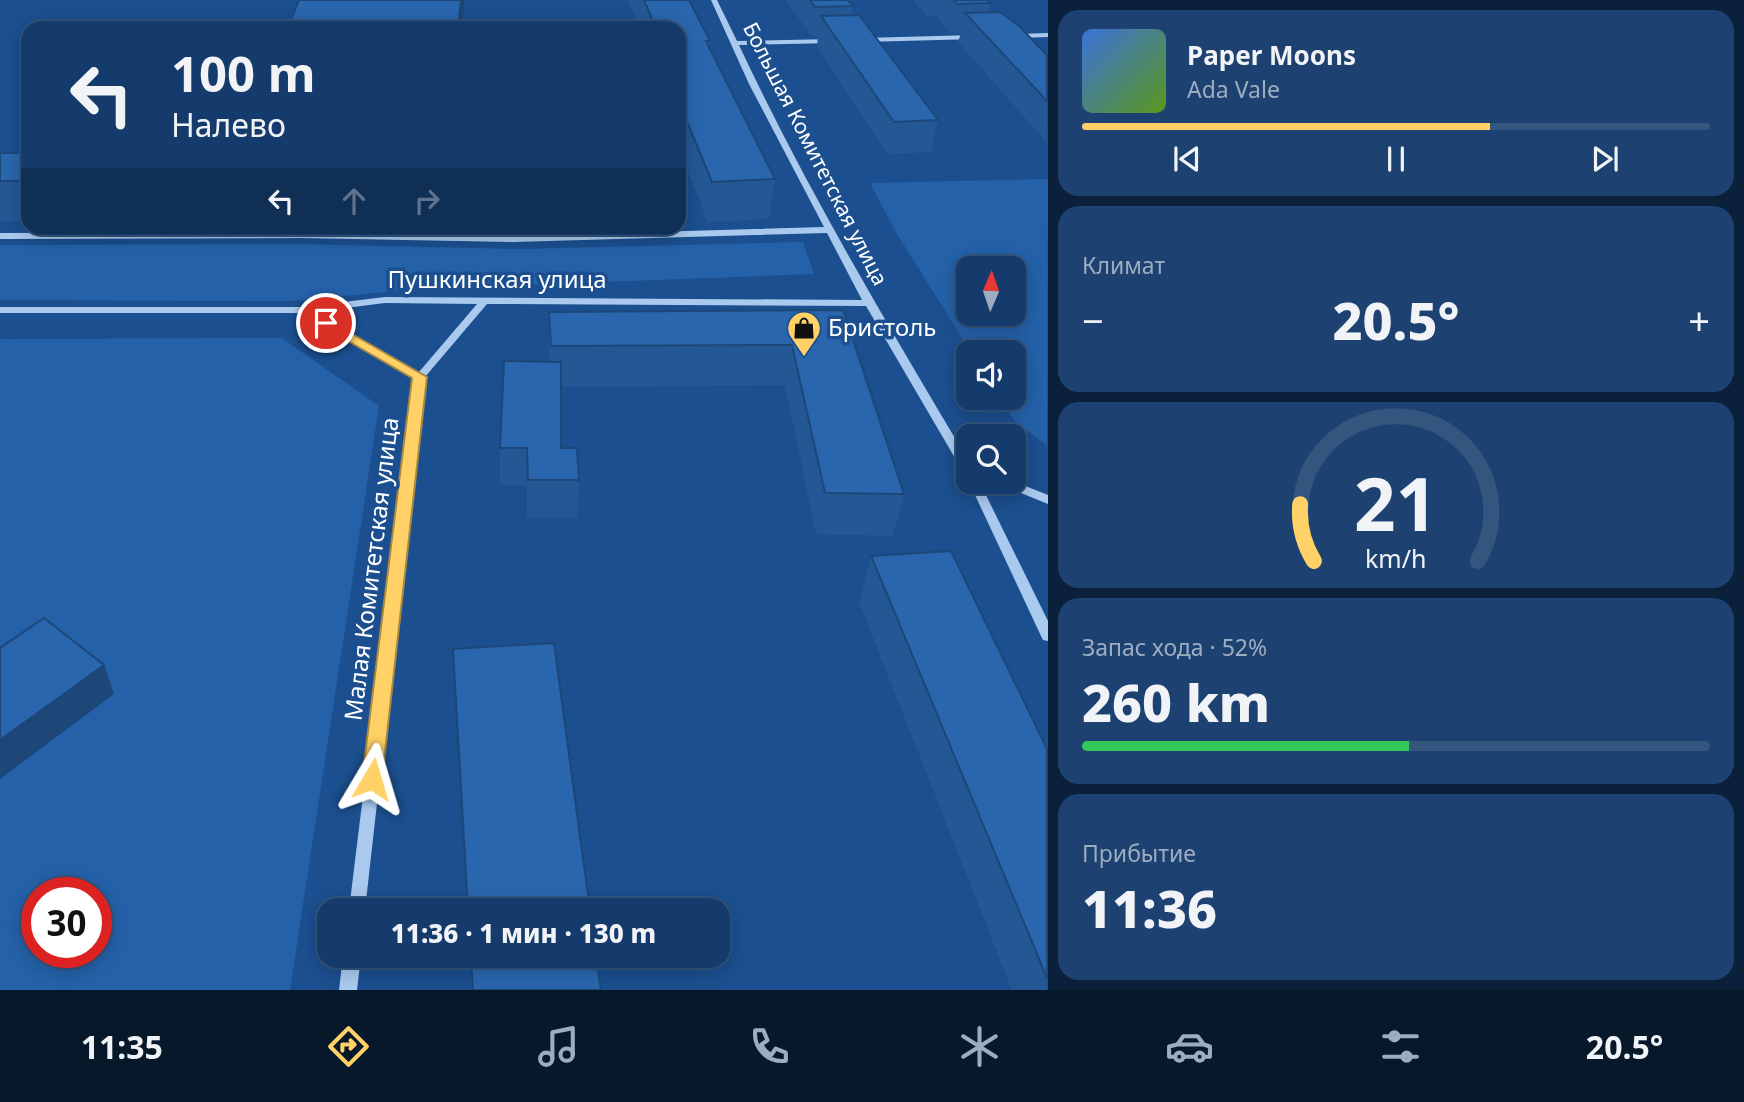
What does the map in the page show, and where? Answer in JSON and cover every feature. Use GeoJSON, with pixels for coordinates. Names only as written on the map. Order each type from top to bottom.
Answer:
{"type":"FeatureCollection","features":[{"type":"Feature","properties":{"kind":"street","name":"Большая Комитетская улица"},"geometry":{"type":"LineString","coordinates":[[714,0],[733,43],[869,303],[956,449]]}},
{"type":"Feature","properties":{"kind":"street"},"geometry":{"type":"LineString","coordinates":[[1005,36],[1048,35]]}},
{"type":"Feature","properties":{"kind":"street"},"geometry":{"type":"LineString","coordinates":[[856,40],[978,37]]}},
{"type":"Feature","properties":{"kind":"street"},"geometry":{"type":"LineString","coordinates":[[733,43],[843,40]]}},
{"type":"Feature","properties":{"kind":"street","name":"Пушкинская улица"},"geometry":{"type":"LineString","coordinates":[[686,234],[830,230]]}},
{"type":"Feature","properties":{"kind":"street","name":"Пушкинская улица"},"geometry":{"type":"LineString","coordinates":[[0,236],[301,235],[514,239],[654,235]]}},
{"type":"Feature","properties":{"kind":"street","name":"Пушкинская улица"},"geometry":{"type":"LineString","coordinates":[[0,310],[303,310],[385,300],[869,303]]}},
{"type":"Feature","properties":{"kind":"street"},"geometry":{"type":"LineString","coordinates":[[303,310],[419,377],[485,300]]}},
{"type":"Feature","properties":{"kind":"street","name":"Малая Комитетская улица"},"geometry":{"type":"LineString","coordinates":[[358,898],[419,377]]}},
{"type":"Feature","properties":{"kind":"street"},"geometry":{"type":"LineString","coordinates":[[1026,491],[1048,500]]}},
{"type":"Feature","properties":{"kind":"street"},"geometry":{"type":"LineString","coordinates":[[979,494],[1048,636]]}},
{"type":"Feature","properties":{"kind":"street"},"geometry":{"type":"LineString","coordinates":[[348,990],[351,968]]}},
{"type":"Feature","properties":{"kind":"shaded area"},"geometry":{"type":"Polygon","coordinates":[[[1048,179],[1047,445],[1026,430],[1026,424],[1016,423],[1008,410],[1026,410],[1026,340],[963,340],[897,234],[870,183],[1048,179]]]}},
{"type":"Feature","properties":{"kind":"shaded area"},"geometry":{"type":"Polygon","coordinates":[[[803,242],[814,274],[418,289],[290,301],[0,300],[0,245],[294,244],[521,249],[803,242]]]}},
{"type":"Feature","properties":{"kind":"shaded area"},"geometry":{"type":"Polygon","coordinates":[[[282,338],[379,406],[290,990],[0,990],[0,339],[282,338]]]}},
{"type":"Feature","properties":{"kind":"building"},"geometry":{"type":"Polygon","coordinates":[[[299,0],[461,0],[459,21],[291,21],[299,0]]]}},
{"type":"Feature","properties":{"kind":"building"},"geometry":{"type":"Polygon","coordinates":[[[644,0],[689,0],[710,41],[706,41],[775,179],[712,182],[686,119],[686,21],[653,21],[644,0]]]}},
{"type":"Feature","properties":{"kind":"building"},"geometry":{"type":"Polygon","coordinates":[[[810,0],[848,0],[853,6],[815,7],[810,0]]]}},
{"type":"Feature","properties":{"kind":"building"},"geometry":{"type":"Polygon","coordinates":[[[954,0],[988,0],[991,3],[957,4],[954,0]]]}},
{"type":"Feature","properties":{"kind":"building"},"geometry":{"type":"Polygon","coordinates":[[[1000,12],[1018,25],[1047,55],[1047,101],[965,13],[1000,12]]]}},
{"type":"Feature","properties":{"kind":"building"},"geometry":{"type":"Polygon","coordinates":[[[859,15],[938,120],[894,122],[821,16],[859,15]]]}},
{"type":"Feature","properties":{"kind":"building"},"geometry":{"type":"Polygon","coordinates":[[[0,153],[21,153],[21,181],[0,181],[0,153]]]}},
{"type":"Feature","properties":{"kind":"building"},"geometry":{"type":"Polygon","coordinates":[[[843,310],[904,494],[825,493],[792,345],[551,346],[549,312],[843,310]]]}},
{"type":"Feature","properties":{"kind":"building"},"geometry":{"type":"Polygon","coordinates":[[[504,361],[561,362],[561,448],[577,448],[579,480],[528,480],[527,448],[500,448],[504,361]]]}},
{"type":"Feature","properties":{"kind":"building"},"geometry":{"type":"Polygon","coordinates":[[[951,551],[1047,749],[1047,978],[871,556],[951,551]]]}},
{"type":"Feature","properties":{"kind":"building"},"geometry":{"type":"Polygon","coordinates":[[[44,618],[104,665],[0,740],[0,648],[44,618]]]}},
{"type":"Feature","properties":{"kind":"building"},"geometry":{"type":"Polygon","coordinates":[[[554,643],[588,898],[467,898],[453,649],[554,643]]]}},
{"type":"Feature","properties":{"kind":"building"},"geometry":{"type":"Polygon","coordinates":[[[472,968],[598,968],[601,990],[473,990],[472,968]]]}},
{"type":"Feature","properties":{"kind":"place","name":"Бристоль"},"geometry":{"type":"Point","coordinates":[804,358]}},
{"type":"Feature","properties":{"kind":"route"},"geometry":{"type":"LineString","coordinates":[[326,323],[419,377],[372,779]]}}]}
